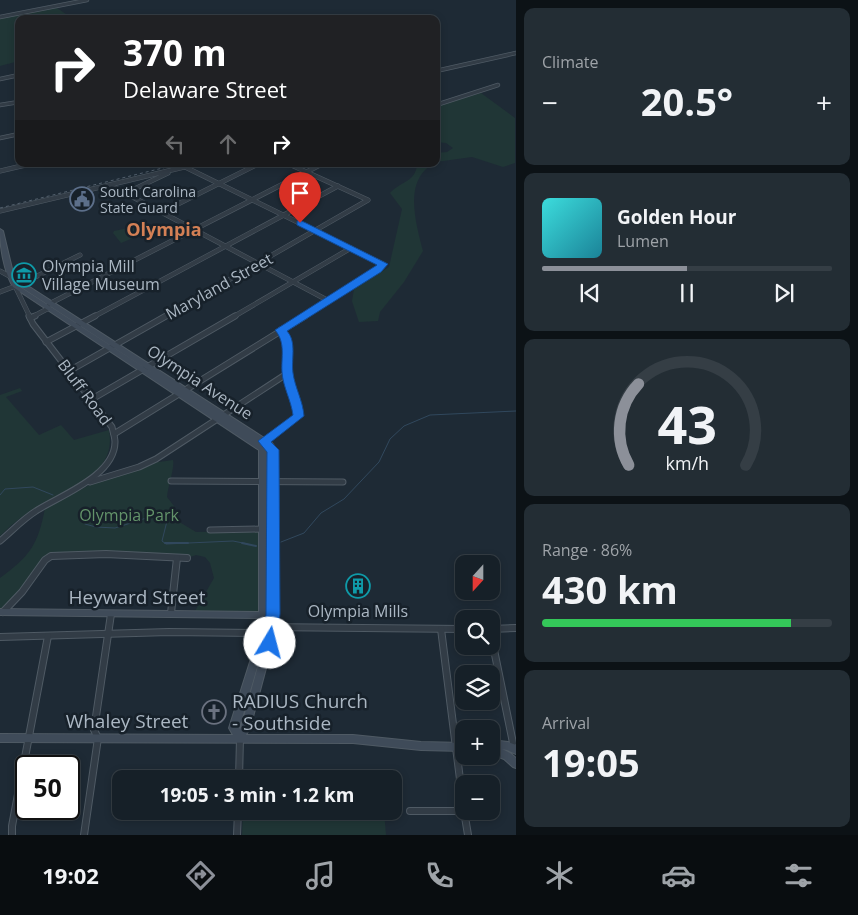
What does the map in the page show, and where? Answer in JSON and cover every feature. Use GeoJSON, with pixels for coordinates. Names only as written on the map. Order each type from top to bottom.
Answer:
{"type":"FeatureCollection","features":[{"type":"Feature","properties":{"kind":"main road"},"geometry":{"type":"LineString","coordinates":[[0,231],[11,278]]}},
{"type":"Feature","properties":{"kind":"main road","name":"Olympia Avenue"},"geometry":{"type":"LineString","coordinates":[[11,278],[28,294],[80,325],[261,443]]}},
{"type":"Feature","properties":{"kind":"main road","name":"Olympia Avenue"},"geometry":{"type":"LineString","coordinates":[[18,285],[49,306]]}},
{"type":"Feature","properties":{"kind":"main road"},"geometry":{"type":"LineString","coordinates":[[261,443],[264,456],[262,529],[263,614],[267,630]]}},
{"type":"Feature","properties":{"kind":"main road"},"geometry":{"type":"LineString","coordinates":[[240,738],[246,728],[267,630],[273,614],[273,450],[261,443]]}},
{"type":"Feature","properties":{"kind":"main road","name":"Heyward Street"},"geometry":{"type":"LineString","coordinates":[[1,612],[273,614]]}},
{"type":"Feature","properties":{"kind":"main road","name":"Whaley Street"},"geometry":{"type":"LineString","coordinates":[[0,738],[353,739],[408,745],[455,747]]}},
{"type":"Feature","properties":{"kind":"main road"},"geometry":{"type":"LineString","coordinates":[[500,746],[515,745]]}},
{"type":"Feature","properties":{"kind":"main road"},"geometry":{"type":"LineString","coordinates":[[500,751],[516,764]]}},
{"type":"Feature","properties":{"kind":"street"},"geometry":{"type":"LineString","coordinates":[[0,17],[87,0]]}},
{"type":"Feature","properties":{"kind":"street"},"geometry":{"type":"LineString","coordinates":[[440,70],[516,53]]}},
{"type":"Feature","properties":{"kind":"street"},"geometry":{"type":"LineString","coordinates":[[0,79],[15,76]]}},
{"type":"Feature","properties":{"kind":"street"},"geometry":{"type":"LineString","coordinates":[[440,104],[498,86]]}},
{"type":"Feature","properties":{"kind":"street"},"geometry":{"type":"LineString","coordinates":[[0,105],[15,103]]}},
{"type":"Feature","properties":{"kind":"street"},"geometry":{"type":"LineString","coordinates":[[0,138],[15,135]]}},
{"type":"Feature","properties":{"kind":"street"},"geometry":{"type":"LineString","coordinates":[[0,171],[17,167]]}},
{"type":"Feature","properties":{"kind":"street"},"geometry":{"type":"LineString","coordinates":[[0,211],[185,167],[383,264],[378,270],[329,301],[114,434]]}},
{"type":"Feature","properties":{"kind":"street"},"geometry":{"type":"LineString","coordinates":[[162,212],[252,167]]}},
{"type":"Feature","properties":{"kind":"street"},"geometry":{"type":"LineString","coordinates":[[295,167],[338,186]]}},
{"type":"Feature","properties":{"kind":"street"},"geometry":{"type":"LineString","coordinates":[[30,318],[49,306],[316,167]]}},
{"type":"Feature","properties":{"kind":"street"},"geometry":{"type":"LineString","coordinates":[[126,193],[163,176],[170,170]]}},
{"type":"Feature","properties":{"kind":"street"},"geometry":{"type":"LineString","coordinates":[[110,185],[329,301]]}},
{"type":"Feature","properties":{"kind":"street"},"geometry":{"type":"LineString","coordinates":[[46,342],[338,186]]}},
{"type":"Feature","properties":{"kind":"street","name":"Maryland Street"},"geometry":{"type":"LineString","coordinates":[[69,371],[368,200],[338,186]]}},
{"type":"Feature","properties":{"kind":"street"},"geometry":{"type":"LineString","coordinates":[[92,399],[350,248]]}},
{"type":"Feature","properties":{"kind":"street"},"geometry":{"type":"LineString","coordinates":[[0,292],[80,255]]}},
{"type":"Feature","properties":{"kind":"street","name":"Olympia Avenue"},"geometry":{"type":"LineString","coordinates":[[0,271],[11,278]]}},
{"type":"Feature","properties":{"kind":"street","name":"Bluff Road"},"geometry":{"type":"LineString","coordinates":[[0,541],[22,520],[85,484],[106,465],[112,454],[114,434],[112,427],[92,399],[46,342],[30,318],[20,297],[18,285]]}},
{"type":"Feature","properties":{"kind":"street"},"geometry":{"type":"LineString","coordinates":[[20,297],[28,294]]}},
{"type":"Feature","properties":{"kind":"street"},"geometry":{"type":"LineString","coordinates":[[261,443],[298,416],[297,403],[288,373],[288,353],[285,334],[281,330]]}},
{"type":"Feature","properties":{"kind":"street"},"geometry":{"type":"LineString","coordinates":[[85,484],[156,459],[288,373]]}},
{"type":"Feature","properties":{"kind":"street"},"geometry":{"type":"LineString","coordinates":[[171,481],[343,482]]}},
{"type":"Feature","properties":{"kind":"street"},"geometry":{"type":"LineString","coordinates":[[210,530],[262,529]]}},
{"type":"Feature","properties":{"kind":"street"},"geometry":{"type":"LineString","coordinates":[[1,612],[22,592],[46,560],[52,556],[106,554],[187,558]]}},
{"type":"Feature","properties":{"kind":"street"},"geometry":{"type":"LineString","coordinates":[[171,613],[177,558]]}},
{"type":"Feature","properties":{"kind":"street"},"geometry":{"type":"LineString","coordinates":[[84,835],[98,738],[94,731],[111,614]]}},
{"type":"Feature","properties":{"kind":"street"},"geometry":{"type":"LineString","coordinates":[[441,628],[456,720]]}},
{"type":"Feature","properties":{"kind":"street","name":"Heyward Street"},"geometry":{"type":"LineString","coordinates":[[0,636],[455,628]]}},
{"type":"Feature","properties":{"kind":"street"},"geometry":{"type":"LineString","coordinates":[[500,628],[516,628]]}},
{"type":"Feature","properties":{"kind":"street"},"geometry":{"type":"LineString","coordinates":[[12,835],[12,826],[48,636]]}},
{"type":"Feature","properties":{"kind":"street"},"geometry":{"type":"LineString","coordinates":[[495,655],[515,745]]}},
{"type":"Feature","properties":{"kind":"street"},"geometry":{"type":"LineString","coordinates":[[238,770],[240,738]]}},
{"type":"Feature","properties":{"kind":"street"},"geometry":{"type":"LineString","coordinates":[[410,811],[455,811]]}},
{"type":"Feature","properties":{"kind":"street"},"geometry":{"type":"LineString","coordinates":[[237,835],[238,820]]}},
{"type":"Feature","properties":{"kind":"street"},"geometry":{"type":"LineString","coordinates":[[466,820],[468,835]]}},
{"type":"Feature","properties":{"kind":"green space"},"geometry":{"type":"Polygon","coordinates":[[[57,8],[67,15],[17,15],[57,8]]]}},
{"type":"Feature","properties":{"kind":"green space"},"geometry":{"type":"Polygon","coordinates":[[[15,15],[15,62],[0,66],[0,18],[15,15]]]}},
{"type":"Feature","properties":{"kind":"green space"},"geometry":{"type":"Polygon","coordinates":[[[481,93],[515,118],[515,163],[503,167],[472,157],[440,161],[440,153],[447,152],[453,148],[446,143],[440,142],[440,105],[481,93]]]}},
{"type":"Feature","properties":{"kind":"green space"},"geometry":{"type":"Polygon","coordinates":[[[416,167],[430,167],[418,181],[414,204],[417,228],[423,251],[404,282],[380,312],[378,321],[359,322],[352,301],[354,289],[389,267],[402,209],[390,193],[411,178],[416,167]]]}},
{"type":"Feature","properties":{"kind":"green space"},"geometry":{"type":"Polygon","coordinates":[[[137,226],[138,236],[121,243],[113,233],[114,231],[137,226]]]}},
{"type":"Feature","properties":{"kind":"green space"},"geometry":{"type":"Polygon","coordinates":[[[20,388],[22,391],[6,397],[39,435],[61,425],[74,440],[109,430],[109,446],[105,460],[96,472],[84,482],[26,514],[0,536],[0,395],[20,388]]]}},
{"type":"Feature","properties":{"kind":"green space","name":"Olympia Park"},"geometry":{"type":"Polygon","coordinates":[[[173,460],[167,497],[174,506],[181,523],[196,532],[245,531],[253,533],[256,529],[260,530],[259,611],[195,611],[214,578],[210,563],[205,557],[196,555],[187,558],[51,556],[22,592],[0,612],[0,578],[19,563],[31,549],[36,541],[45,508],[103,478],[152,463],[173,460]]]}},
{"type":"Feature","properties":{"kind":"green space"},"geometry":{"type":"Polygon","coordinates":[[[243,820],[385,820],[386,835],[242,835],[243,820]]]}},
{"type":"Feature","properties":{"kind":"waterway"},"geometry":{"type":"LineString","coordinates":[[281,542],[304,533],[321,513],[344,499],[379,462],[390,439],[404,426],[430,415],[516,411]]}},
{"type":"Feature","properties":{"kind":"waterway"},"geometry":{"type":"LineString","coordinates":[[0,495],[5,489],[33,487],[53,495]]}},
{"type":"Feature","properties":{"kind":"waterway"},"geometry":{"type":"LineString","coordinates":[[85,524],[96,527],[115,528],[159,514],[167,521],[162,541],[166,544],[233,541],[248,544]]}},
{"type":"Feature","properties":{"kind":"waterway"},"geometry":{"type":"LineString","coordinates":[[165,543],[188,543]]}},
{"type":"Feature","properties":{"kind":"waterway"},"geometry":{"type":"LineString","coordinates":[[242,543],[256,546]]}},
{"type":"Feature","properties":{"kind":"railway"},"geometry":{"type":"LineString","coordinates":[[0,208],[167,167]]}},
{"type":"Feature","properties":{"kind":"place","name":"South Carolina State Guard"},"geometry":{"type":"Point","coordinates":[82,199]}},
{"type":"Feature","properties":{"kind":"place","name":"Olympia Mill Village Museum"},"geometry":{"type":"Point","coordinates":[24,275]}},
{"type":"Feature","properties":{"kind":"place","name":"Olympia Mills"},"geometry":{"type":"Point","coordinates":[358,586]}},
{"type":"Feature","properties":{"kind":"place","name":"RADIUS Church - Southside"},"geometry":{"type":"Point","coordinates":[214,712]}},
{"type":"Feature","properties":{"kind":"district","name":"Olympia"},"geometry":{"type":"Point","coordinates":[164,229]}},
{"type":"Feature","properties":{"kind":"route"},"geometry":{"type":"LineString","coordinates":[[270,643],[273,614],[273,450],[264,441],[298,416],[297,403],[288,373],[288,353],[285,334],[281,330],[378,270],[383,264],[300,223]]}}]}
